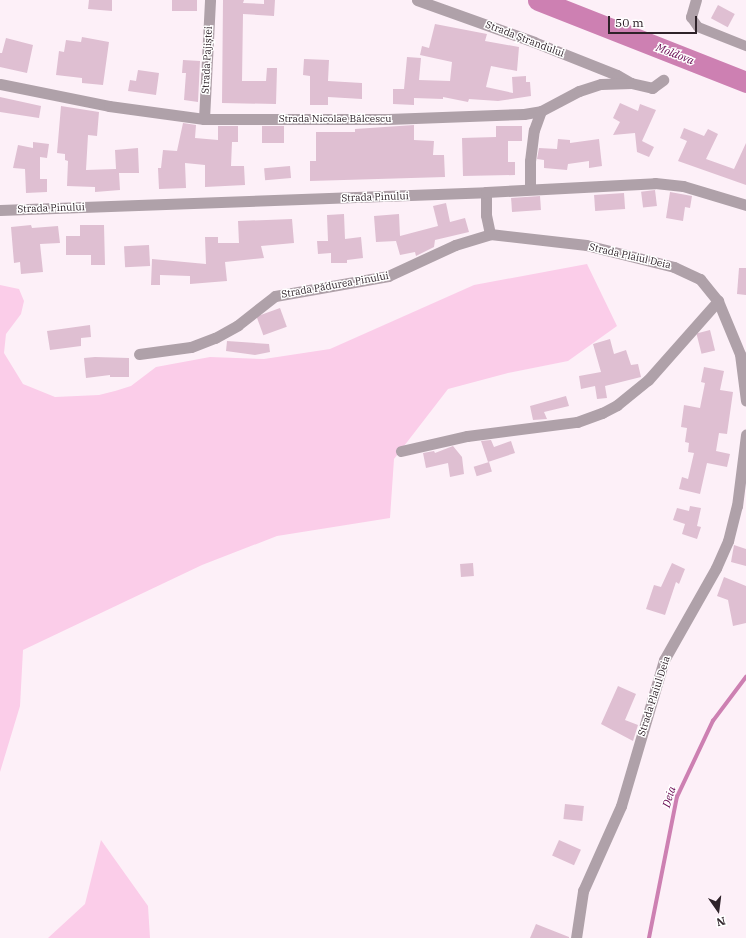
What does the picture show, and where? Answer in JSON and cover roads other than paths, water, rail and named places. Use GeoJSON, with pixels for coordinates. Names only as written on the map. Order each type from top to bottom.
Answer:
{"type":"FeatureCollection","features":[{"type":"Feature","properties":{"kind":"street","name":"Strada Pajiștei"},"geometry":{"type":"LineString","coordinates":[[204,119],[210,0]]}},
{"type":"Feature","properties":{"kind":"street","name":"Strada Ștrandului"},"geometry":{"type":"LineString","coordinates":[[417,0],[534,42],[617,75],[631,83]]}},
{"type":"Feature","properties":{"kind":"street"},"geometry":{"type":"LineString","coordinates":[[696,0],[691,17],[698,27],[746,46]]}},
{"type":"Feature","properties":{"kind":"street","name":"Strada Nicolae Bălcescu"},"geometry":{"type":"LineString","coordinates":[[0,84],[108,106],[204,119],[480,117],[541,111],[579,91],[601,84],[631,83],[652,88],[663,80]]}},
{"type":"Feature","properties":{"kind":"street"},"geometry":{"type":"LineString","coordinates":[[530,189],[530,161],[534,130],[541,111]]}},
{"type":"Feature","properties":{"kind":"street","name":"Strada Pinului"},"geometry":{"type":"LineString","coordinates":[[0,210],[486,192],[655,183],[683,186],[746,205]]}},
{"type":"Feature","properties":{"kind":"street"},"geometry":{"type":"LineString","coordinates":[[486,192],[486,215],[490,234]]}},
{"type":"Feature","properties":{"kind":"street","name":"Strada Plaiul Deia"},"geometry":{"type":"LineString","coordinates":[[490,234],[586,246],[674,267],[700,279],[718,301],[740,354],[746,401]]}},
{"type":"Feature","properties":{"kind":"street","name":"Strada Pădurea Pinului"},"geometry":{"type":"LineString","coordinates":[[139,354],[191,347],[215,338],[238,325],[275,296],[388,276],[455,245],[490,234]]}},
{"type":"Feature","properties":{"kind":"street"},"geometry":{"type":"LineString","coordinates":[[401,451],[467,436],[577,422],[602,413],[617,405],[648,380],[718,301]]}},
{"type":"Feature","properties":{"kind":"street","name":"Strada Plaiul Deia"},"geometry":{"type":"LineString","coordinates":[[576,938],[583,891],[621,806],[664,660],[716,568],[728,541],[737,506],[746,436]]}},
{"type":"Feature","properties":{"kind":"waterway","name":"Moldova"},"geometry":{"type":"LineString","coordinates":[[538,0],[746,82]]}},
{"type":"Feature","properties":{"kind":"waterway","name":"Deia"},"geometry":{"type":"LineString","coordinates":[[649,938],[677,797],[713,721],[746,677]]}}]}
